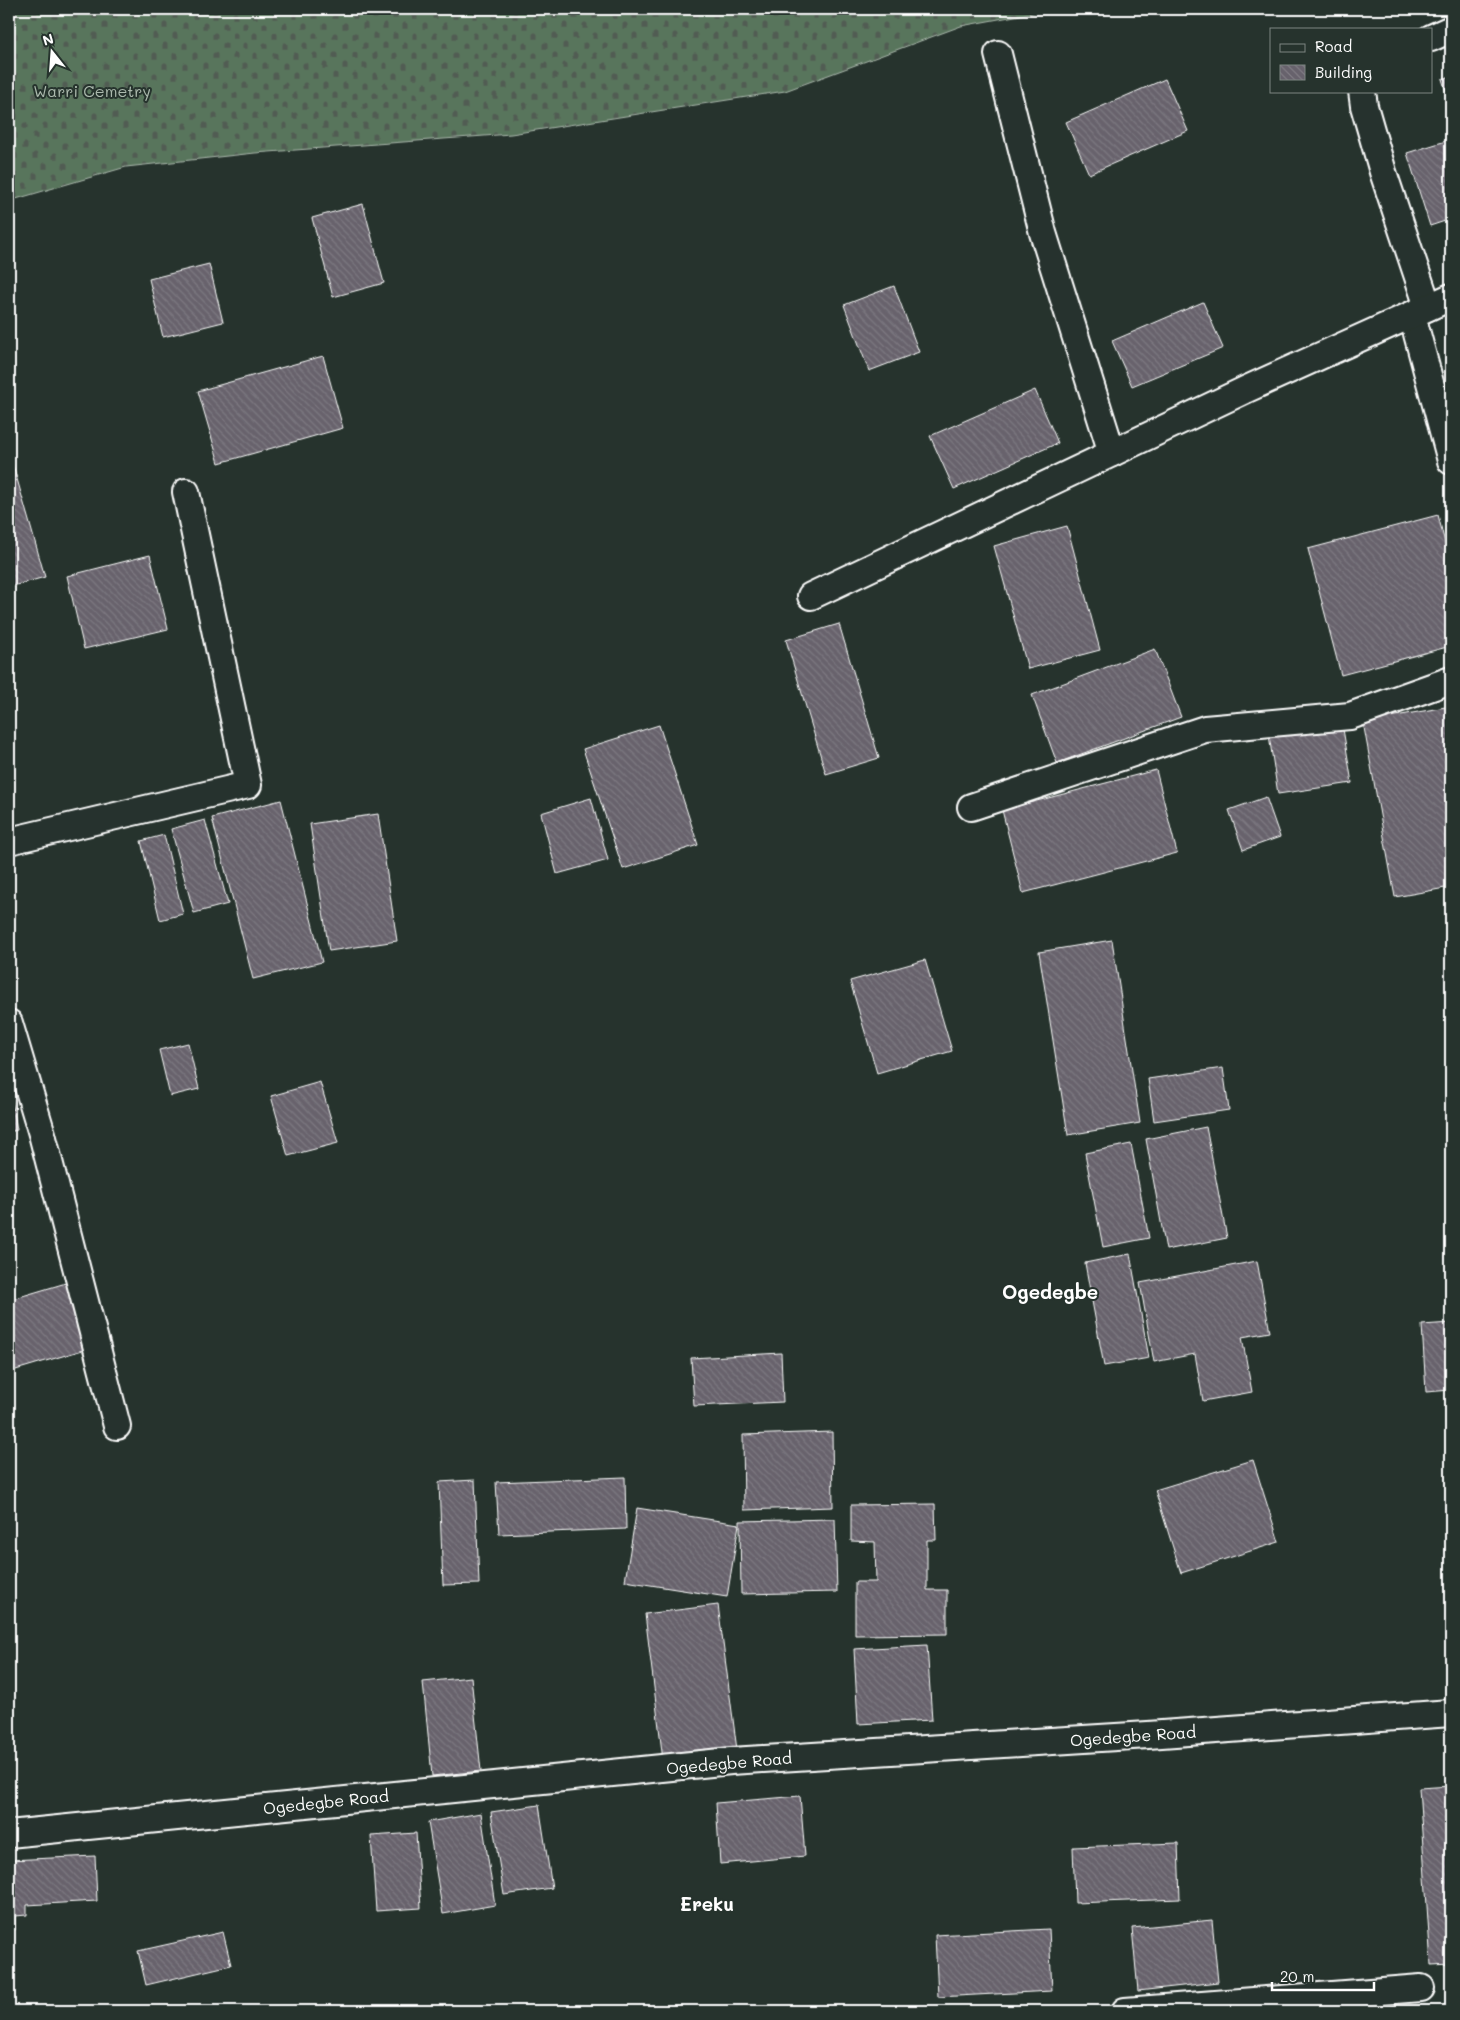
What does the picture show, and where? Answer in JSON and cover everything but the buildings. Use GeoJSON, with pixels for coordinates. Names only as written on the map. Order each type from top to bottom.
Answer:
{"type":"FeatureCollection","features":[{"type":"Feature","properties":{"kind":"street"},"geometry":{"type":"LineString","coordinates":[[1432,38],[1451,29]]}},
{"type":"Feature","properties":{"kind":"street"},"geometry":{"type":"LineString","coordinates":[[998,54],[1043,233],[1112,453]]}},
{"type":"Feature","properties":{"kind":"street"},"geometry":{"type":"LineString","coordinates":[[1362,92],[1364,106],[1383,172],[1430,306],[1451,461]]}},
{"type":"Feature","properties":{"kind":"street"},"geometry":{"type":"LineString","coordinates":[[811,596],[1112,453],[1430,306]]}},
{"type":"Feature","properties":{"kind":"street"},"geometry":{"type":"LineString","coordinates":[[9,841],[248,785],[186,492]]}},
{"type":"Feature","properties":{"kind":"street"},"geometry":{"type":"LineString","coordinates":[[971,807],[1206,729],[1350,716],[1451,680]]}},
{"type":"Feature","properties":{"kind":"street"},"geometry":{"type":"LineString","coordinates":[[9,1023],[42,1134],[117,1426]]}},
{"type":"Feature","properties":{"kind":"street","name":"Ogedegbe Road"},"geometry":{"type":"LineString","coordinates":[[9,1834],[731,1761],[1148,1735],[1451,1713]]}},
{"type":"Feature","properties":{"kind":"street"},"geometry":{"type":"LineString","coordinates":[[1125,2011],[1421,1988]]}},
{"type":"Feature","properties":{"kind":"green space","name":"Warri Cemetry"},"geometry":{"type":"Polygon","coordinates":[[[9,9],[1053,9],[961,26],[785,91],[511,134],[255,153],[126,167],[9,201],[9,9]]]}},
{"type":"Feature","properties":{"kind":"district","name":"Ogedegbe"},"geometry":{"type":"Point","coordinates":[1050,1292]}},
{"type":"Feature","properties":{"kind":"district","name":"Ereku"},"geometry":{"type":"Point","coordinates":[707,1904]}}]}
